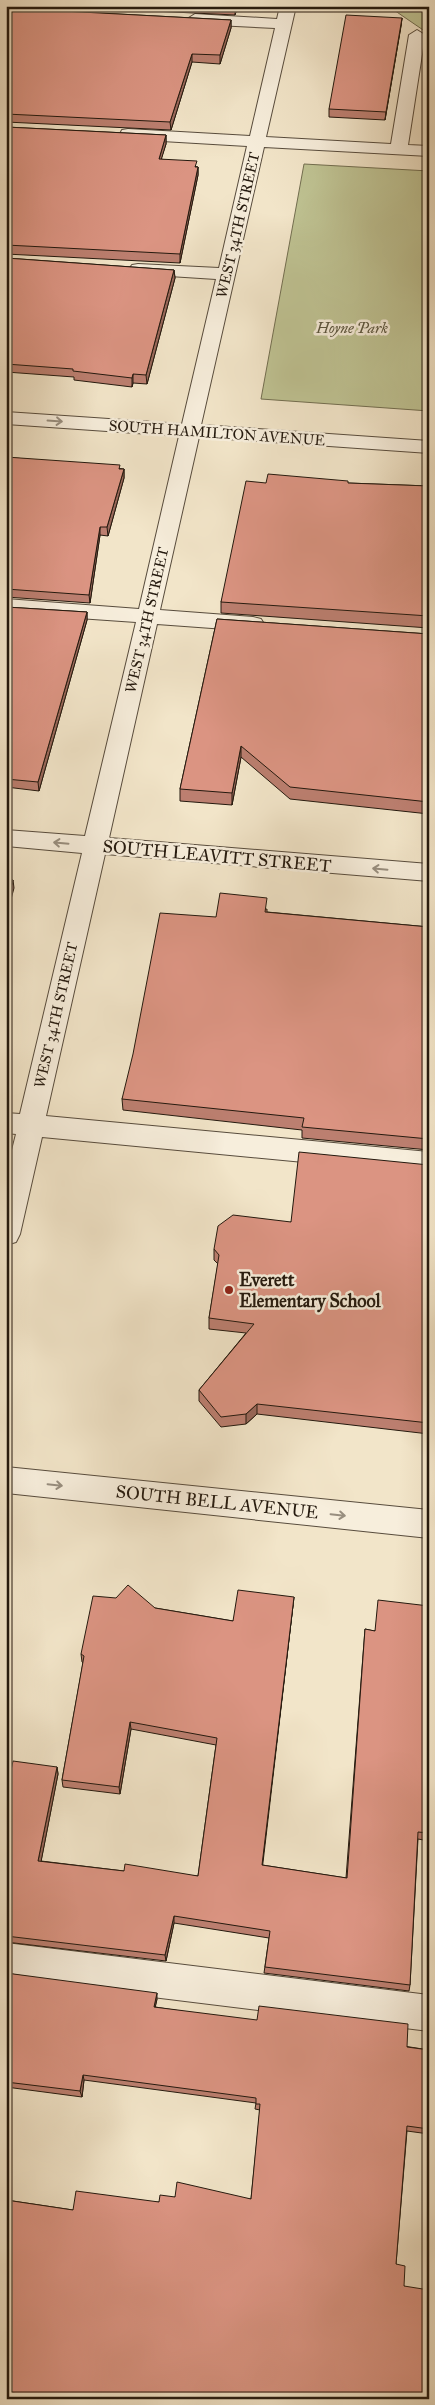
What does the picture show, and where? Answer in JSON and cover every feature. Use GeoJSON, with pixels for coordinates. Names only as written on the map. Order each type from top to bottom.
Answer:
{"type":"FeatureCollection","features":[{"type":"Feature","properties":{"kind":"street"},"geometry":{"type":"LineString","coordinates":[[184,19],[286,15]]}},
{"type":"Feature","properties":{"kind":"street","name":"WEST 34TH STREET"},"geometry":{"type":"LineString","coordinates":[[6,1234],[19,1124],[95,845],[286,15]]}},
{"type":"Feature","properties":{"kind":"street"},"geometry":{"type":"LineString","coordinates":[[398,149],[417,35]]}},
{"type":"Feature","properties":{"kind":"street"},"geometry":{"type":"LineString","coordinates":[[410,81],[429,82]]}},
{"type":"Feature","properties":{"kind":"street"},"geometry":{"type":"LineString","coordinates":[[116,134],[429,151]]}},
{"type":"Feature","properties":{"kind":"street"},"geometry":{"type":"LineString","coordinates":[[123,268],[227,274]]}},
{"type":"Feature","properties":{"kind":"street","name":"SOUTH HAMILTON AVENUE"},"geometry":{"type":"LineString","coordinates":[[6,418],[429,447]]}},
{"type":"Feature","properties":{"kind":"street"},"geometry":{"type":"LineString","coordinates":[[6,606],[272,626]]}},
{"type":"Feature","properties":{"kind":"street","name":"SOUTH LEAVITT STREET"},"geometry":{"type":"LineString","coordinates":[[6,838],[429,873]]}},
{"type":"Feature","properties":{"kind":"street"},"geometry":{"type":"LineString","coordinates":[[19,1124],[429,1163]]}},
{"type":"Feature","properties":{"kind":"street","name":"SOUTH BELL AVENUE"},"geometry":{"type":"LineString","coordinates":[[6,1480],[429,1524]]}},
{"type":"Feature","properties":{"kind":"street"},"geometry":{"type":"LineString","coordinates":[[6,1961],[429,2013]]}},
{"type":"Feature","properties":{"kind":"green space"},"geometry":{"type":"Polygon","coordinates":[[[388,6],[429,6],[429,34],[388,6]]]}},
{"type":"Feature","properties":{"kind":"green space","name":"Hoyne Park"},"geometry":{"type":"Polygon","coordinates":[[[304,164],[429,171],[429,411],[261,399],[304,164]]]}},
{"type":"Feature","properties":{"kind":"building"},"geometry":{"type":"Polygon","coordinates":[[[6,8],[231,20],[220,55],[192,54],[170,122],[6,114],[6,8]]]}},
{"type":"Feature","properties":{"kind":"building"},"geometry":{"type":"Polygon","coordinates":[[[346,15],[402,18],[386,112],[329,109],[346,15]]]}},
{"type":"Feature","properties":{"kind":"building"},"geometry":{"type":"Polygon","coordinates":[[[6,127],[166,135],[159,159],[197,161],[195,167],[198,167],[180,254],[6,245],[6,127]]]}},
{"type":"Feature","properties":{"kind":"building"},"geometry":{"type":"Polygon","coordinates":[[[6,258],[174,270],[146,375],[133,374],[132,378],[73,371],[73,369],[6,364],[6,258]]]}},
{"type":"Feature","properties":{"kind":"building"},"geometry":{"type":"Polygon","coordinates":[[[6,457],[120,465],[119,469],[124,469],[107,527],[100,527],[89,595],[6,589],[6,457]]]}},
{"type":"Feature","properties":{"kind":"building"},"geometry":{"type":"Polygon","coordinates":[[[268,474],[348,481],[348,483],[429,486],[429,616],[221,602],[246,481],[266,483],[268,474]]]}},
{"type":"Feature","properties":{"kind":"building"},"geometry":{"type":"Polygon","coordinates":[[[6,607],[87,612],[38,782],[6,779],[6,607]]]}},
{"type":"Feature","properties":{"kind":"building"},"geometry":{"type":"Polygon","coordinates":[[[217,619],[429,634],[429,802],[290,787],[241,746],[232,793],[180,789],[217,619]]]}},
{"type":"Feature","properties":{"kind":"building"},"geometry":{"type":"Polygon","coordinates":[[[6,879],[13,880],[6,906],[6,879]]]}},
{"type":"Feature","properties":{"kind":"building"},"geometry":{"type":"Polygon","coordinates":[[[220,893],[267,898],[265,912],[429,927],[429,1139],[302,1127],[304,1118],[122,1099],[133,1054],[160,913],[216,917],[220,893]]]}},
{"type":"Feature","properties":{"kind":"building"},"geometry":{"type":"Polygon","coordinates":[[[299,1152],[429,1165],[429,1423],[257,1404],[246,1414],[221,1417],[199,1390],[254,1324],[209,1318],[219,1255],[214,1249],[218,1226],[233,1215],[291,1222],[299,1152]]]}},
{"type":"Feature","properties":{"kind":"building"},"geometry":{"type":"Polygon","coordinates":[[[128,1585],[155,1608],[233,1621],[238,1590],[294,1597],[262,1865],[347,1878],[365,1629],[375,1631],[378,1600],[429,1606],[429,1833],[418,1832],[410,1985],[265,1967],[270,1931],[174,1916],[165,1955],[6,1936],[6,1780],[9,1780],[13,1761],[57,1767],[38,1861],[124,1871],[125,1864],[198,1876],[217,1738],[130,1722],[119,1787],[62,1780],[84,1656],[81,1654],[93,1596],[116,1598],[128,1585]]]}},
{"type":"Feature","properties":{"kind":"building"},"geometry":{"type":"Polygon","coordinates":[[[6,1973],[157,1993],[154,2007],[257,2020],[259,2006],[408,2024],[407,2047],[429,2050],[429,2129],[407,2126],[396,2264],[405,2266],[404,2286],[429,2290],[429,2399],[43,2399],[6,2392],[6,2200],[73,2210],[76,2191],[159,2202],[160,2195],[175,2197],[177,2182],[251,2199],[260,2104],[256,2104],[256,2098],[83,2075],[80,2091],[6,2082],[6,1973]]]}},
{"type":"Feature","properties":{"kind":"place","name":"Everett Elementary School"},"geometry":{"type":"Point","coordinates":[229,1290]}}]}
